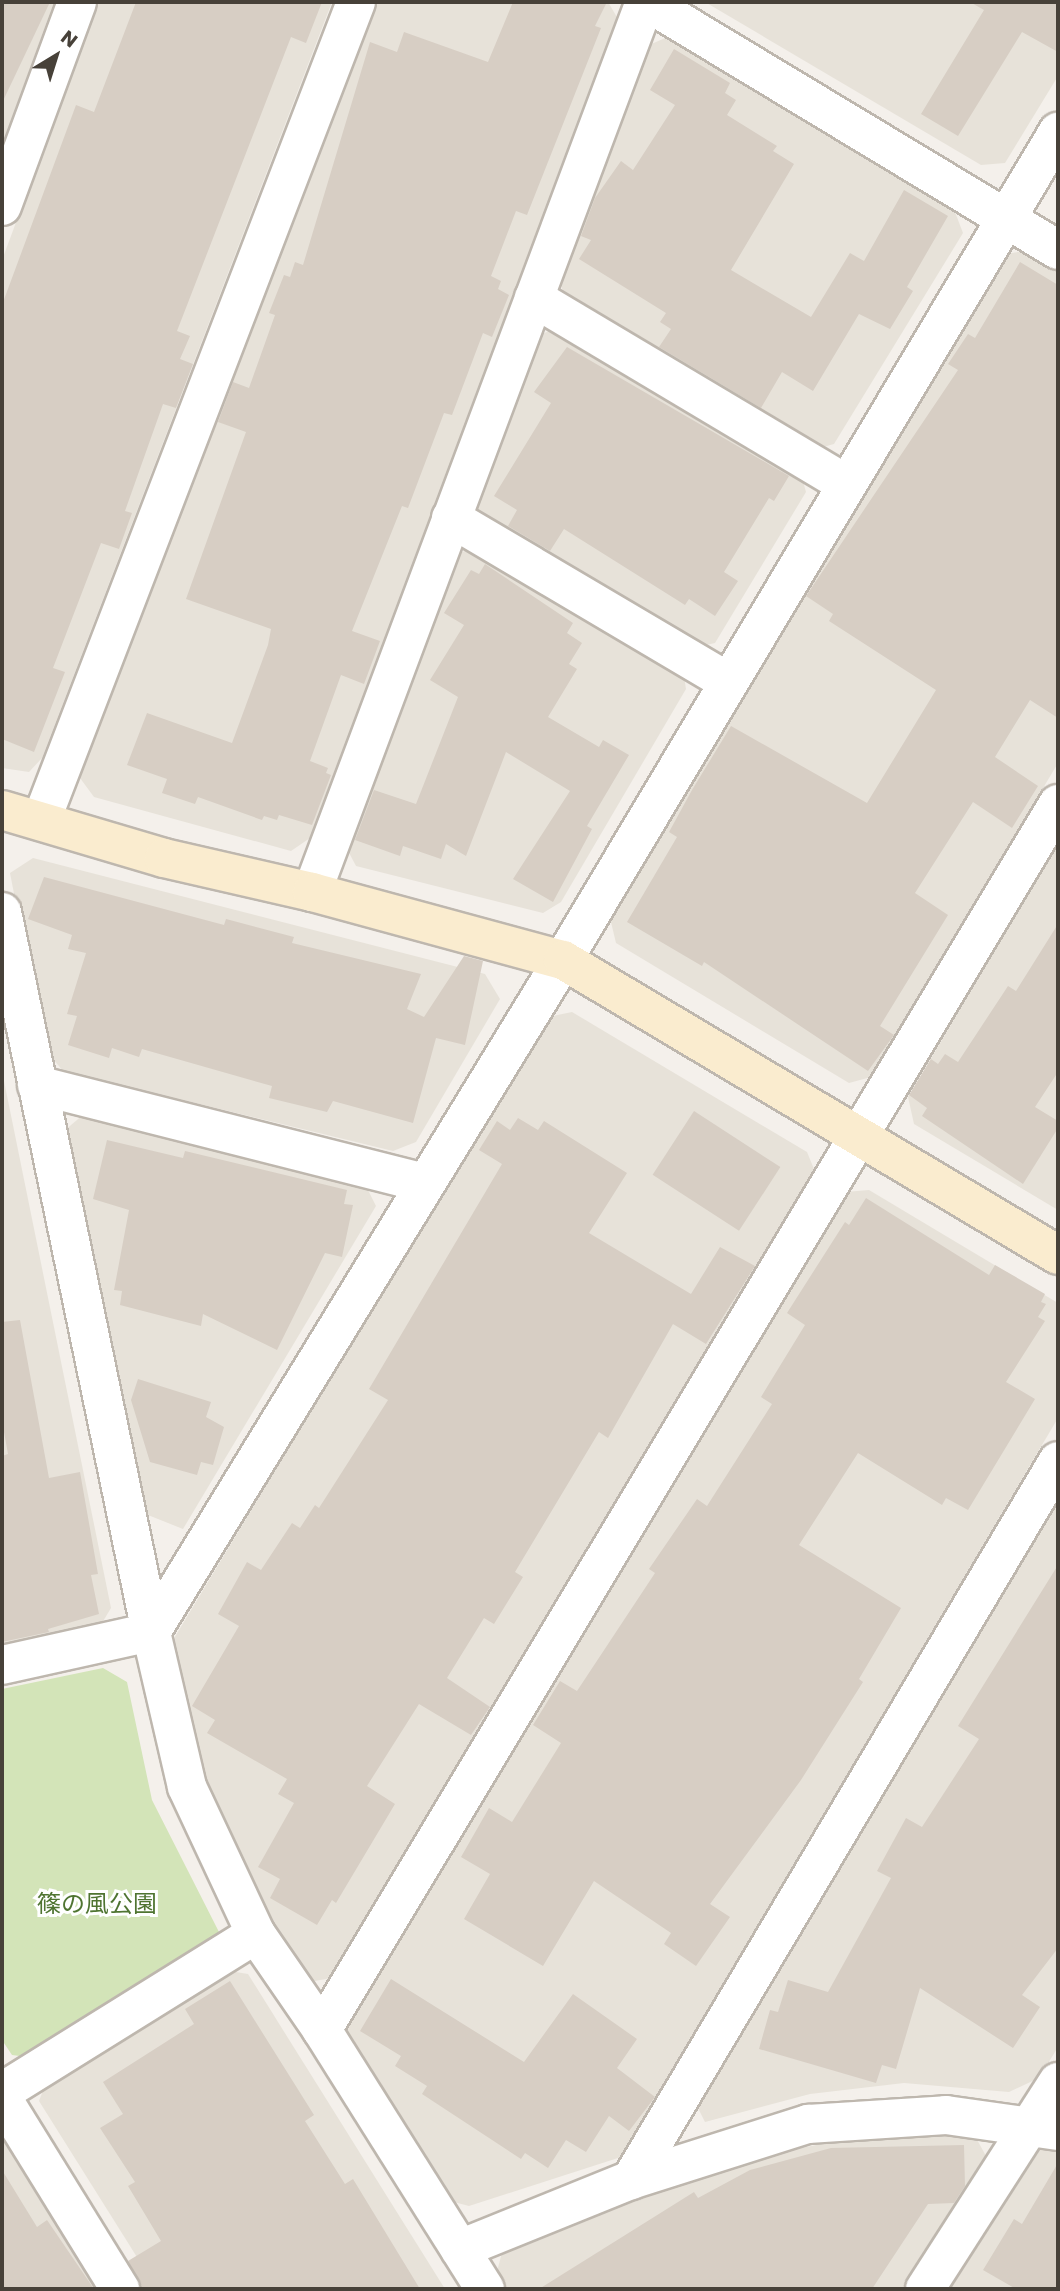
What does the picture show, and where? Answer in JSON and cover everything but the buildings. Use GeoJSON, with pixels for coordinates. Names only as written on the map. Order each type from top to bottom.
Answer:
{"type":"FeatureCollection","features":[{"type":"Feature","properties":{"kind":"street"},"geometry":{"type":"LineString","coordinates":[[2,206],[77,2]]}},
{"type":"Feature","properties":{"kind":"street"},"geometry":{"type":"LineString","coordinates":[[41,821],[356,2]]}},
{"type":"Feature","properties":{"kind":"street"},"geometry":{"type":"LineString","coordinates":[[312,891],[646,2],[1058,250]]}},
{"type":"Feature","properties":{"kind":"street"},"geometry":{"type":"LineString","coordinates":[[2,1665],[151,1632],[563,960],[1058,132]]}},
{"type":"Feature","properties":{"kind":"street"},"geometry":{"type":"LineString","coordinates":[[534,298],[846,484]]}},
{"type":"Feature","properties":{"kind":"street"},"geometry":{"type":"LineString","coordinates":[[452,518],[728,682]]}},
{"type":"Feature","properties":{"kind":"street"},"geometry":{"type":"LineString","coordinates":[[322,2030],[861,1137],[1058,804]]}},
{"type":"Feature","properties":{"kind":"street"},"geometry":{"type":"LineString","coordinates":[[2,810],[164,858],[312,891],[563,960],[1058,1255]]}},
{"type":"Feature","properties":{"kind":"street"},"geometry":{"type":"LineString","coordinates":[[2,912],[151,1632],[187,1787],[256,1934],[322,2030],[485,2289]]}},
{"type":"Feature","properties":{"kind":"street"},"geometry":{"type":"LineString","coordinates":[[37,1085],[425,1183]]}},
{"type":"Feature","properties":{"kind":"street"},"geometry":{"type":"LineString","coordinates":[[631,2180],[1058,1461]]}},
{"type":"Feature","properties":{"kind":"street"},"geometry":{"type":"LineString","coordinates":[[2,2092],[256,1934]]}},
{"type":"Feature","properties":{"kind":"street"},"geometry":{"type":"LineString","coordinates":[[925,2289],[1045,2127],[1058,2082]]}},
{"type":"Feature","properties":{"kind":"street"},"geometry":{"type":"LineString","coordinates":[[2,2098],[121,2289]]}},
{"type":"Feature","properties":{"kind":"street"},"geometry":{"type":"LineString","coordinates":[[460,2249],[631,2180],[808,2124],[946,2115],[1045,2127]]}},
{"type":"Feature","properties":{"kind":"shaded area"},"geometry":{"type":"Polygon","coordinates":[[[2,2],[54,2],[2,146],[2,2]]]}},
{"type":"Feature","properties":{"kind":"shaded area"},"geometry":{"type":"Polygon","coordinates":[[[98,2],[332,2],[42,758],[29,772],[2,768],[2,260],[98,2]]]}},
{"type":"Feature","properties":{"kind":"shaded area"},"geometry":{"type":"Polygon","coordinates":[[[375,2],[608,2],[621,24],[310,838],[291,851],[94,797],[80,778],[375,2]]]}},
{"type":"Feature","properties":{"kind":"shaded area"},"geometry":{"type":"Polygon","coordinates":[[[705,2],[1058,2],[1058,76],[1005,163],[981,165],[705,2]]]}},
{"type":"Feature","properties":{"kind":"shaded area"},"geometry":{"type":"Polygon","coordinates":[[[670,36],[955,212],[963,233],[834,444],[816,449],[568,303],[559,281],[649,45],[670,36]]]}},
{"type":"Feature","properties":{"kind":"shaded area"},"geometry":{"type":"Polygon","coordinates":[[[1024,251],[1058,272],[1058,763],[871,1077],[849,1083],[616,943],[610,918],[1006,254],[1024,251]]]}},
{"type":"Feature","properties":{"kind":"shaded area"},"geometry":{"type":"Polygon","coordinates":[[[560,326],[800,470],[806,492],[715,643],[697,647],[485,525],[476,504],[540,335],[560,326]]]}},
{"type":"Feature","properties":{"kind":"shaded area"},"geometry":{"type":"Polygon","coordinates":[[[477,547],[683,670],[686,689],[561,902],[543,913],[356,866],[346,847],[456,554],[477,547]]]}},
{"type":"Feature","properties":{"kind":"shaded area"},"geometry":{"type":"Polygon","coordinates":[[[1058,844],[1058,1210],[914,1124],[908,1097],[1058,844]]]}},
{"type":"Feature","properties":{"kind":"shaded area"},"geometry":{"type":"Polygon","coordinates":[[[33,858],[485,974],[500,999],[416,1142],[393,1151],[63,1071],[44,1048],[10,873],[33,858]]]}},
{"type":"Feature","properties":{"kind":"shaded area"},"geometry":{"type":"Polygon","coordinates":[[[572,1012],[807,1152],[816,1174],[337,1977],[309,1982],[266,1921],[197,1767],[173,1679],[173,1640],[548,1017],[572,1012]]]}},
{"type":"Feature","properties":{"kind":"shaded area"},"geometry":{"type":"Polygon","coordinates":[[[2,1071],[111,1608],[102,1623],[2,1645],[2,1071]]]}},
{"type":"Feature","properties":{"kind":"shaded area"},"geometry":{"type":"Polygon","coordinates":[[[84,1114],[367,1188],[376,1206],[183,1529],[148,1515],[64,1131],[84,1114]]]}},
{"type":"Feature","properties":{"kind":"shaded area"},"geometry":{"type":"Polygon","coordinates":[[[869,1190],[1058,1303],[1058,1418],[621,2157],[469,2206],[450,2201],[348,2043],[348,2023],[845,1192],[869,1190]]]}},
{"type":"Feature","properties":{"kind":"shaded area"},"geometry":{"type":"Polygon","coordinates":[[[1058,1496],[1058,2047],[1039,2078],[1009,2092],[904,2083],[810,2094],[705,2122],[698,2108],[1058,1496]]]}},
{"type":"Feature","properties":{"kind":"shaded area"},"geometry":{"type":"Polygon","coordinates":[[[224,1970],[248,1974],[445,2289],[157,2289],[39,2101],[47,2080],[224,1970]]]}},
{"type":"Feature","properties":{"kind":"shaded area"},"geometry":{"type":"Polygon","coordinates":[[[2,2129],[102,2289],[2,2289],[2,2129]]]}},
{"type":"Feature","properties":{"kind":"shaded area"},"geometry":{"type":"Polygon","coordinates":[[[884,2132],[975,2136],[986,2156],[903,2289],[505,2289],[496,2275],[503,2249],[744,2159],[884,2132]]]}},
{"type":"Feature","properties":{"kind":"shaded area"},"geometry":{"type":"Polygon","coordinates":[[[1058,2144],[1058,2289],[946,2289],[1030,2153],[1058,2144]]]}},
{"type":"Feature","properties":{"kind":"green space","name":"篠の風公園"},"geometry":{"type":"Polygon","coordinates":[[[103,1668],[127,1682],[152,1800],[219,1932],[217,1941],[35,2058],[12,2055],[2,2040],[2,1689],[103,1668]]]}}]}
